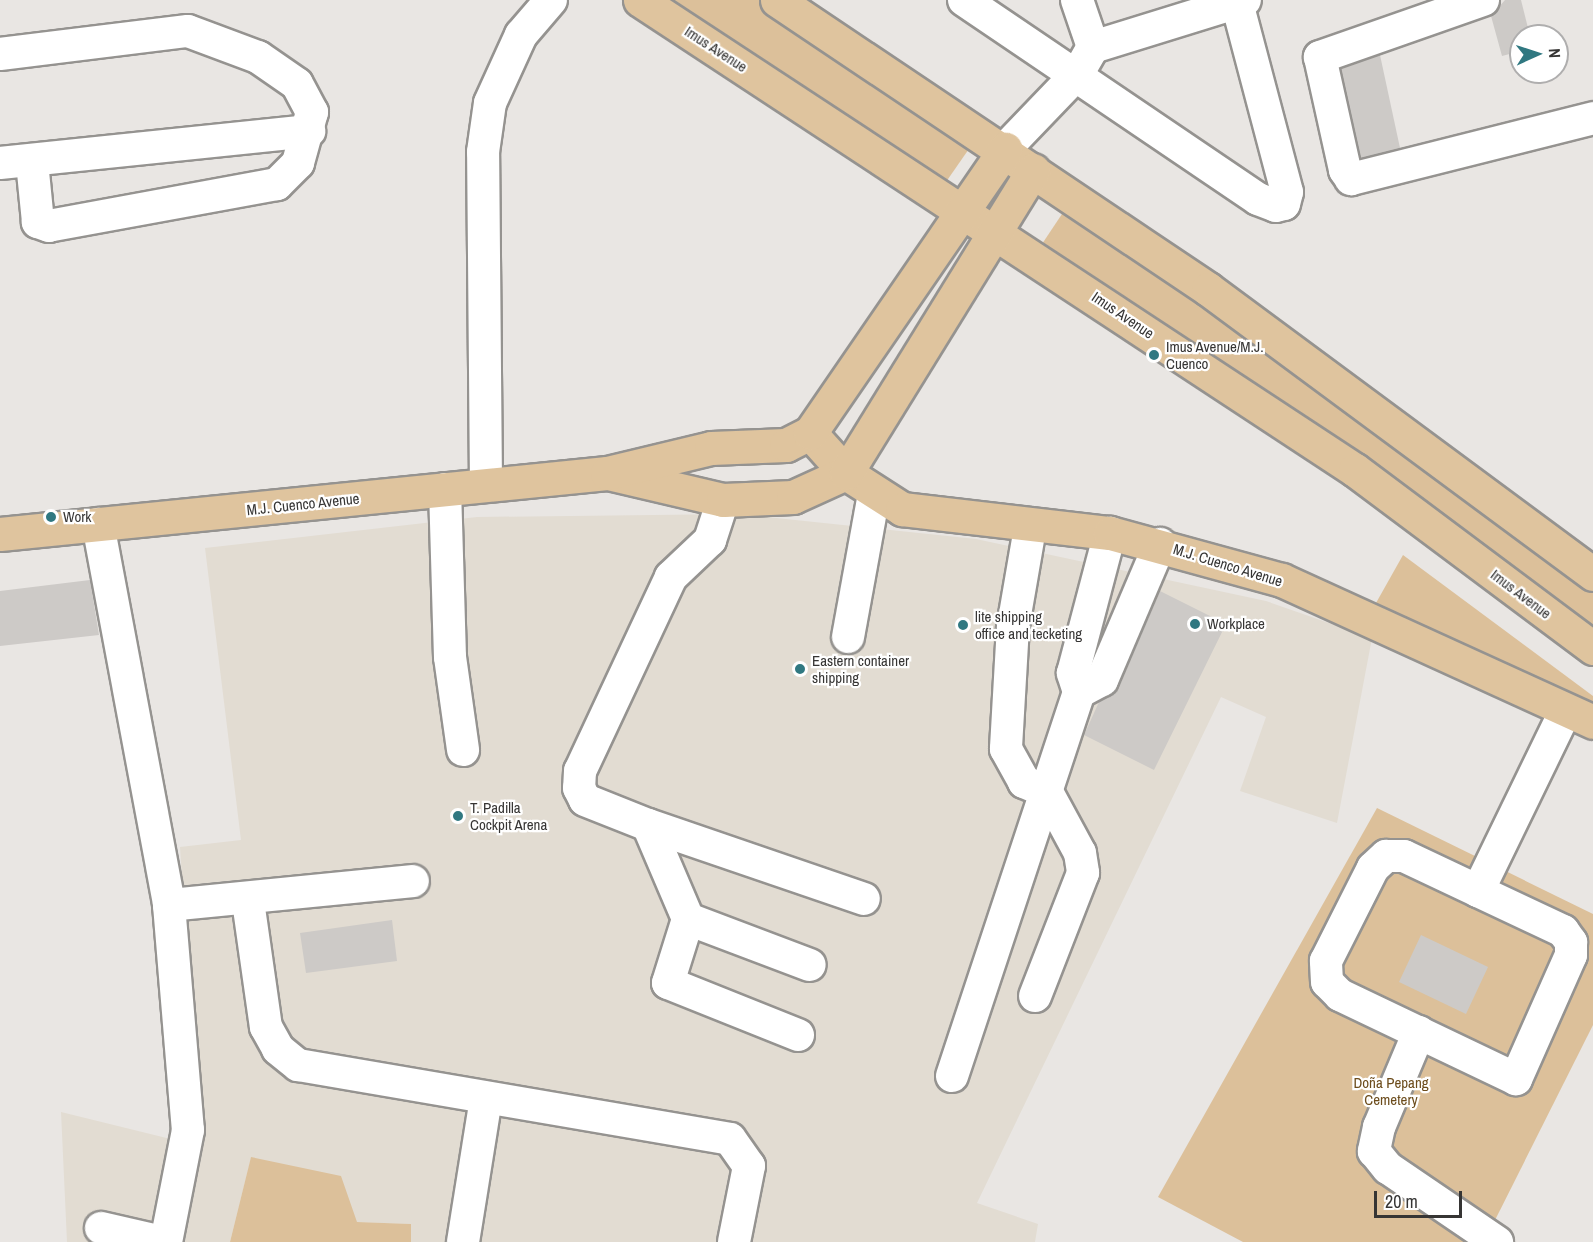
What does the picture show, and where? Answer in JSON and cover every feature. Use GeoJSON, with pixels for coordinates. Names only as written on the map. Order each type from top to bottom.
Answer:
{"type":"FeatureCollection","features":[{"type":"Feature","properties":{"kind":"main road","name":"Imus Avenue"},"geometry":{"type":"LineString","coordinates":[[640,0],[993,229],[1355,470],[1593,648]]}},
{"type":"Feature","properties":{"kind":"main road"},"geometry":{"type":"LineString","coordinates":[[777,0],[1005,150],[1325,372],[1593,574]]}},
{"type":"Feature","properties":{"kind":"main road"},"geometry":{"type":"LineString","coordinates":[[810,433],[961,208],[1005,150]]}},
{"type":"Feature","properties":{"kind":"main road"},"geometry":{"type":"LineString","coordinates":[[846,473],[993,229],[1033,170]]}},
{"type":"Feature","properties":{"kind":"main road","name":"M.J. Cuenco Avenue"},"geometry":{"type":"LineString","coordinates":[[0,534],[607,473],[711,448],[772,448],[810,433],[846,473],[874,494],[902,508],[1030,528],[1110,533],[1160,544],[1282,580],[1579,716]]}},
{"type":"Feature","properties":{"kind":"main road","name":"M.J. Cuenco Avenue"},"geometry":{"type":"LineString","coordinates":[[607,473],[723,500],[793,497],[846,473]]}},
{"type":"Feature","properties":{"kind":"street"},"geometry":{"type":"LineString","coordinates":[[486,485],[483,152],[490,103],[521,35],[551,0]]}},
{"type":"Feature","properties":{"kind":"street"},"geometry":{"type":"LineString","coordinates":[[964,0],[1086,60],[1258,199],[1284,204],[1287,192],[1241,1],[1086,60],[1041,115],[1005,150]]}},
{"type":"Feature","properties":{"kind":"street"},"geometry":{"type":"LineString","coordinates":[[1077,0],[1086,60]]}},
{"type":"Feature","properties":{"kind":"street"},"geometry":{"type":"LineString","coordinates":[[1483,0],[1443,6],[1320,57],[1344,170],[1351,179],[1593,118]]}},
{"type":"Feature","properties":{"kind":"street"},"geometry":{"type":"LineString","coordinates":[[0,54],[188,31],[229,43],[297,84],[312,112],[309,131],[298,163],[277,184],[50,226],[38,222],[32,162]]}},
{"type":"Feature","properties":{"kind":"street"},"geometry":{"type":"LineString","coordinates":[[1033,170],[1041,115]]}},
{"type":"Feature","properties":{"kind":"street"},"geometry":{"type":"LineString","coordinates":[[0,163],[32,162],[309,131]]}},
{"type":"Feature","properties":{"kind":"street"},"geometry":{"type":"LineString","coordinates":[[445,489],[450,657],[463,750]]}},
{"type":"Feature","properties":{"kind":"street"},"geometry":{"type":"LineString","coordinates":[[848,637],[874,494]]}},
{"type":"Feature","properties":{"kind":"street"},"geometry":{"type":"LineString","coordinates":[[723,500],[710,540],[671,578],[580,771],[585,800],[648,825],[864,899]]}},
{"type":"Feature","properties":{"kind":"street"},"geometry":{"type":"LineString","coordinates":[[98,524],[169,905],[188,1130],[164,1242],[101,1228]]}},
{"type":"Feature","properties":{"kind":"street"},"geometry":{"type":"LineString","coordinates":[[1030,528],[1013,626],[1006,749],[1024,782],[1047,792],[1080,853],[1083,873],[1035,996]]}},
{"type":"Feature","properties":{"kind":"street"},"geometry":{"type":"LineString","coordinates":[[951,1076],[1079,692],[1073,673],[1110,533]]}},
{"type":"Feature","properties":{"kind":"street"},"geometry":{"type":"LineString","coordinates":[[1079,692],[1102,680],[1160,544]]}},
{"type":"Feature","properties":{"kind":"street"},"geometry":{"type":"LineString","coordinates":[[1478,891],[1579,716]]}},
{"type":"Feature","properties":{"kind":"street"},"geometry":{"type":"LineString","coordinates":[[648,825],[688,919],[668,983],[798,1035]]}},
{"type":"Feature","properties":{"kind":"street"},"geometry":{"type":"LineString","coordinates":[[1386,856],[1404,856],[1563,932],[1571,955],[1516,1079],[1419,1032],[1340,995],[1327,982],[1326,961],[1373,868],[1386,856]]}},
{"type":"Feature","properties":{"kind":"street"},"geometry":{"type":"LineString","coordinates":[[169,905],[248,901],[413,880]]}},
{"type":"Feature","properties":{"kind":"street"},"geometry":{"type":"LineString","coordinates":[[248,901],[266,1027],[278,1049],[297,1065],[730,1139],[749,1166],[734,1242]]}},
{"type":"Feature","properties":{"kind":"street"},"geometry":{"type":"LineString","coordinates":[[688,919],[810,965]]}},
{"type":"Feature","properties":{"kind":"street"},"geometry":{"type":"LineString","coordinates":[[1419,1032],[1379,1127],[1374,1151],[1388,1168],[1497,1242]]}},
{"type":"Feature","properties":{"kind":"street"},"geometry":{"type":"LineString","coordinates":[[463,1242],[486,1098]]}},
{"type":"Feature","properties":{"kind":"shaded area"},"geometry":{"type":"Polygon","coordinates":[[[737,514],[976,539],[1266,601],[1372,638],[1337,823],[1240,791],[1266,717],[1221,697],[977,1203],[1038,1224],[1035,1242],[411,1242],[411,1224],[357,1222],[251,1158],[230,1242],[67,1242],[61,1112],[199,1146],[180,847],[241,840],[205,548],[477,517],[737,514]]]}},
{"type":"Feature","properties":{"kind":"green space"},"geometry":{"type":"Polygon","coordinates":[[[640,0],[777,0],[980,133],[939,192],[640,0]]]}},
{"type":"Feature","properties":{"kind":"green space"},"geometry":{"type":"Polygon","coordinates":[[[1072,199],[1593,576],[1593,659],[1034,256],[1072,199]]]}},
{"type":"Feature","properties":{"kind":"green space"},"geometry":{"type":"Polygon","coordinates":[[[1403,555],[1593,696],[1593,716],[1376,603],[1403,555]]]}},
{"type":"Feature","properties":{"kind":"green space","name":"Doña Pepang Cemetery"},"geometry":{"type":"Polygon","coordinates":[[[1377,808],[1593,914],[1593,1025],[1484,1242],[1243,1242],[1158,1197],[1377,808]]]}},
{"type":"Feature","properties":{"kind":"green space"},"geometry":{"type":"Polygon","coordinates":[[[251,1157],[341,1176],[357,1222],[411,1224],[411,1242],[230,1242],[251,1157]]]}},
{"type":"Feature","properties":{"kind":"building"},"geometry":{"type":"Polygon","coordinates":[[[1505,0],[1521,0],[1527,24],[1509,24],[1509,54],[1502,56],[1491,16],[1505,0]]]}},
{"type":"Feature","properties":{"kind":"building"},"geometry":{"type":"Polygon","coordinates":[[[1380,55],[1400,148],[1361,158],[1341,69],[1380,55]]]}},
{"type":"Feature","properties":{"kind":"building"},"geometry":{"type":"Polygon","coordinates":[[[90,580],[99,635],[0,646],[0,591],[90,580]]]}},
{"type":"Feature","properties":{"kind":"building"},"geometry":{"type":"Polygon","coordinates":[[[1160,591],[1226,624],[1154,770],[1084,735],[1099,702],[1119,687],[1160,591]]]}},
{"type":"Feature","properties":{"kind":"building"},"geometry":{"type":"Polygon","coordinates":[[[392,920],[397,961],[306,973],[300,933],[392,920]]]}},
{"type":"Feature","properties":{"kind":"building"},"geometry":{"type":"Polygon","coordinates":[[[1421,935],[1488,967],[1466,1014],[1399,982],[1421,935]]]}},
{"type":"Feature","properties":{"kind":"place","name":"Imus Avenue/M.J. Cuenco"},"geometry":{"type":"Point","coordinates":[1154,355]}},
{"type":"Feature","properties":{"kind":"place","name":"Work"},"geometry":{"type":"Point","coordinates":[51,517]}},
{"type":"Feature","properties":{"kind":"place","name":"Workplace"},"geometry":{"type":"Point","coordinates":[1195,624]}},
{"type":"Feature","properties":{"kind":"place","name":"lite shipping office and tecketing"},"geometry":{"type":"Point","coordinates":[963,625]}},
{"type":"Feature","properties":{"kind":"place","name":"Eastern container shipping"},"geometry":{"type":"Point","coordinates":[800,669]}},
{"type":"Feature","properties":{"kind":"place","name":"T. Padilla Cockpit Arena"},"geometry":{"type":"Point","coordinates":[458,816]}}]}
